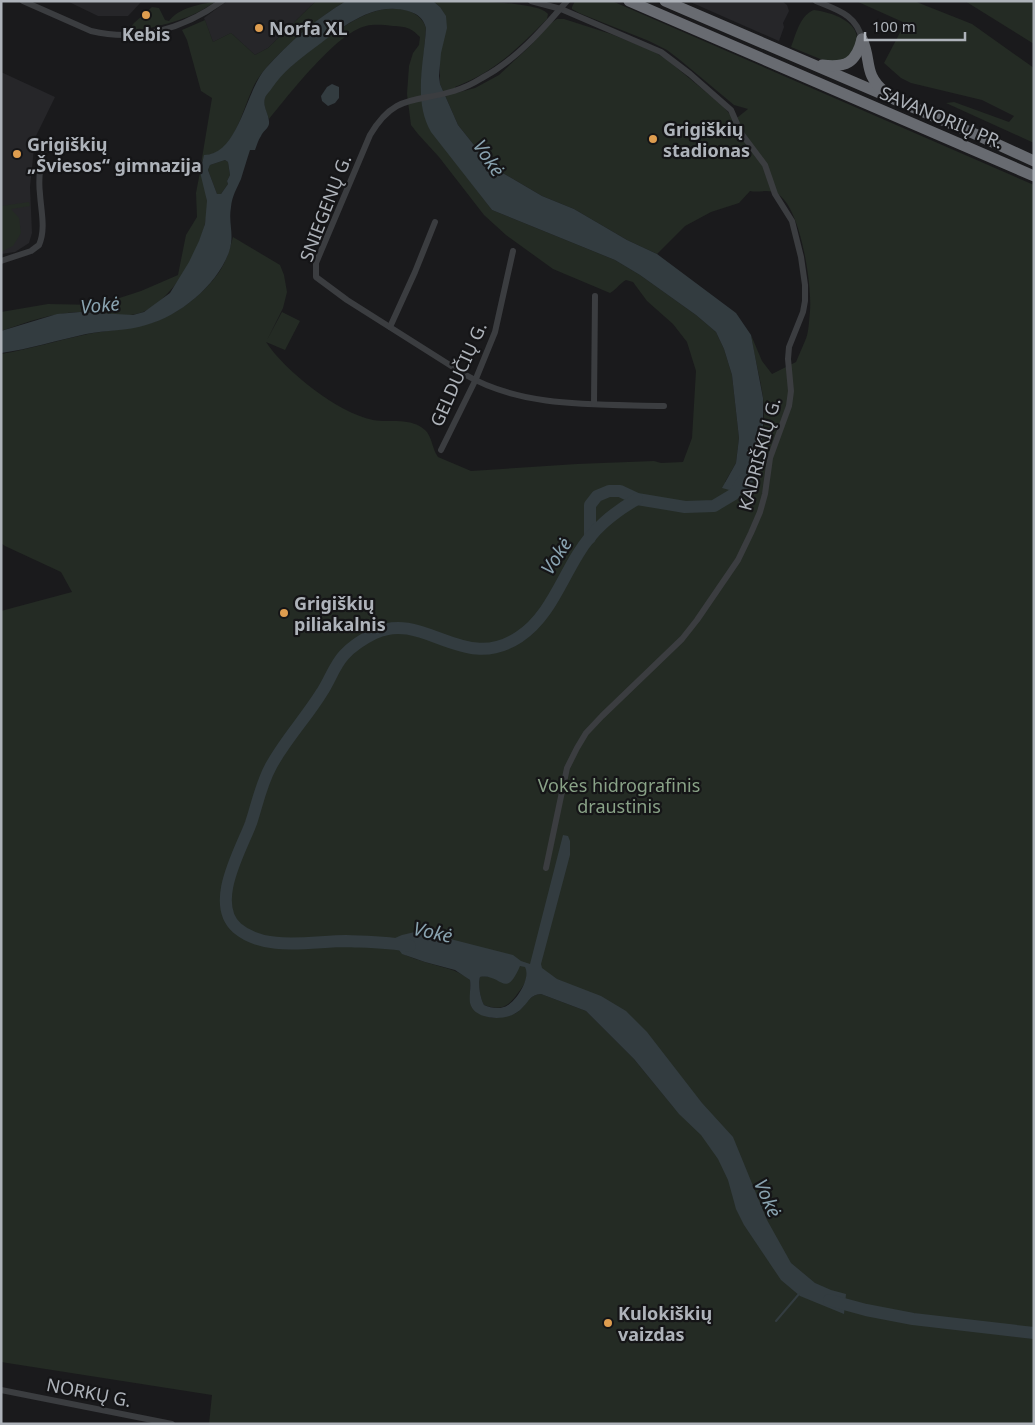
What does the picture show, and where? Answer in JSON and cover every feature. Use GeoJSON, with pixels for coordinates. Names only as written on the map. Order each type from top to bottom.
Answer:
{"type":"FeatureCollection","features":[{"type":"Feature","properties":{"kind":"highway","name":"SAVANORIŲ PR."},"geometry":{"type":"LineString","coordinates":[[629,1],[1034,176]]}},
{"type":"Feature","properties":{"kind":"highway"},"geometry":{"type":"LineString","coordinates":[[665,1],[1034,161]]}},
{"type":"Feature","properties":{"kind":"highway"},"geometry":{"type":"LineString","coordinates":[[681,8],[695,2]]}},
{"type":"Feature","properties":{"kind":"highway"},"geometry":{"type":"LineString","coordinates":[[805,62],[839,67],[856,56],[862,39]]}},
{"type":"Feature","properties":{"kind":"highway"},"geometry":{"type":"LineString","coordinates":[[862,39],[870,75],[875,84],[895,100]]}},
{"type":"Feature","properties":{"kind":"street"},"geometry":{"type":"LineString","coordinates":[[23,1],[91,31],[132,36],[186,23],[203,15],[222,1]]}},
{"type":"Feature","properties":{"kind":"street","name":"KADRIŠKIŲ G."},"geometry":{"type":"LineString","coordinates":[[531,1],[561,9],[661,52],[690,74],[731,110],[741,133],[766,165],[775,194],[792,221],[801,257],[805,301],[803,312],[789,347],[788,359],[791,391],[789,406],[770,458],[765,494],[751,533],[738,560],[687,633],[602,716],[582,741],[567,768],[546,868]]}},
{"type":"Feature","properties":{"kind":"street","name":"SNIEGENŲ G."},"geometry":{"type":"LineString","coordinates":[[567,1],[518,54],[498,69],[468,86],[454,91],[404,102],[380,120],[370,135],[316,263],[315,272],[321,281],[475,381],[535,400],[559,403],[664,406]]}},
{"type":"Feature","properties":{"kind":"street"},"geometry":{"type":"LineString","coordinates":[[816,1],[847,15],[860,29],[862,39]]}},
{"type":"Feature","properties":{"kind":"street"},"geometry":{"type":"LineString","coordinates":[[1,261],[31,251],[40,245],[42,227],[39,167],[43,151]]}},
{"type":"Feature","properties":{"kind":"street"},"geometry":{"type":"LineString","coordinates":[[390,327],[435,222]]}},
{"type":"Feature","properties":{"kind":"street","name":"GELDUČIŲ G."},"geometry":{"type":"LineString","coordinates":[[441,450],[475,381],[495,332],[513,251]]}},
{"type":"Feature","properties":{"kind":"street"},"geometry":{"type":"LineString","coordinates":[[594,404],[595,296]]}},
{"type":"Feature","properties":{"kind":"street","name":"NORKŲ G."},"geometry":{"type":"LineString","coordinates":[[1,1390],[172,1424]]}},
{"type":"Feature","properties":{"kind":"shaded area"},"geometry":{"type":"Polygon","coordinates":[[[67,1],[142,1],[128,16],[98,16],[67,1]]]}},
{"type":"Feature","properties":{"kind":"shaded area"},"geometry":{"type":"Polygon","coordinates":[[[227,1],[316,1],[268,48],[255,55],[231,33],[213,42],[204,18],[227,1]]]}},
{"type":"Feature","properties":{"kind":"shaded area"},"geometry":{"type":"Polygon","coordinates":[[[346,1],[433,1],[446,16],[447,28],[441,53],[440,84],[458,125],[486,160],[501,172],[542,196],[574,209],[627,240],[657,254],[736,313],[751,335],[763,398],[763,435],[748,495],[722,488],[736,463],[739,438],[732,375],[724,349],[716,332],[696,315],[640,275],[615,260],[492,210],[431,132],[422,107],[421,94],[426,28],[420,17],[408,11],[395,9],[369,13],[345,26],[296,62],[267,94],[264,101],[269,121],[268,126],[255,150],[250,150],[241,179],[232,199],[230,213],[231,246],[229,252],[216,276],[196,298],[172,314],[146,325],[86,334],[1,353],[1,331],[57,314],[80,312],[133,315],[144,312],[170,293],[189,262],[205,224],[207,201],[200,172],[204,155],[216,152],[226,144],[234,133],[253,90],[266,68],[303,32],[324,15],[346,1]],[[225,160],[210,165],[208,170],[217,194],[221,194],[228,184],[227,181],[230,175],[228,162],[225,160]]]}},
{"type":"Feature","properties":{"kind":"shaded area"},"geometry":{"type":"Polygon","coordinates":[[[688,1],[782,1],[787,5],[789,11],[783,23],[784,27],[779,41],[688,1]]]}},
{"type":"Feature","properties":{"kind":"shaded area","name":"Grigiškių „Šviesos“ gimnazija"},"geometry":{"type":"Polygon","coordinates":[[[1,72],[55,97],[35,138],[30,187],[32,233],[29,243],[15,252],[1,254],[1,72]]]}},
{"type":"Feature","properties":{"kind":"shaded area"},"geometry":{"type":"Polygon","coordinates":[[[332,84],[339,87],[339,98],[335,103],[328,106],[322,101],[321,96],[327,87],[332,84]]]}},
{"type":"Feature","properties":{"kind":"shaded area"},"geometry":{"type":"Polygon","coordinates":[[[563,835],[568,836],[570,855],[541,964],[542,968],[557,979],[601,996],[626,1011],[647,1032],[702,1103],[733,1137],[767,1220],[791,1263],[815,1283],[846,1294],[844,1314],[800,1296],[781,1280],[744,1225],[736,1209],[728,1180],[718,1159],[701,1135],[679,1114],[634,1059],[586,1011],[541,994],[532,997],[519,1011],[510,1016],[494,1018],[481,1015],[473,1010],[470,1003],[470,980],[455,970],[402,954],[394,943],[395,938],[419,931],[513,955],[521,961],[530,964],[563,835]],[[520,966],[515,976],[506,984],[487,977],[480,977],[481,999],[484,1005],[499,1008],[505,1007],[512,1002],[525,983],[525,967],[520,966]]]}},
{"type":"Feature","properties":{"kind":"green space"},"geometry":{"type":"Polygon","coordinates":[[[216,1],[197,13],[178,20],[136,31],[131,27],[152,7],[159,8],[165,20],[169,21],[173,16],[184,10],[216,1]]]}},
{"type":"Feature","properties":{"kind":"green space"},"geometry":{"type":"Polygon","coordinates":[[[316,1],[346,1],[299,36],[267,67],[253,87],[232,136],[225,146],[216,153],[205,155],[201,164],[212,98],[201,91],[187,40],[182,30],[205,20],[213,42],[231,33],[255,55],[268,48],[316,1]]]}},
{"type":"Feature","properties":{"kind":"green space","name":"Vokės hidrografinis draustinis"},"geometry":{"type":"Polygon","coordinates":[[[433,1],[476,1],[513,4],[541,9],[548,14],[547,19],[516,49],[482,74],[455,87],[456,93],[475,88],[499,75],[551,23],[557,19],[564,19],[611,34],[653,51],[666,59],[723,106],[733,118],[738,117],[748,109],[734,105],[667,50],[572,9],[575,1],[612,1],[1034,185],[1034,1424],[209,1424],[212,1395],[1,1362],[1,611],[72,592],[61,572],[1,543],[1,354],[88,334],[143,325],[168,316],[194,299],[216,277],[225,261],[233,237],[280,265],[287,292],[283,308],[267,340],[282,312],[300,321],[285,350],[266,342],[286,365],[299,378],[329,400],[359,416],[380,421],[413,423],[419,426],[425,430],[431,439],[438,457],[471,471],[577,464],[654,461],[661,463],[683,462],[692,438],[696,371],[687,342],[673,324],[647,301],[633,282],[626,280],[610,293],[553,269],[506,235],[484,215],[439,157],[411,125],[407,94],[409,66],[413,53],[419,45],[420,37],[411,29],[372,25],[354,31],[341,40],[314,66],[269,119],[264,100],[271,87],[282,75],[328,37],[358,18],[386,9],[402,10],[417,15],[426,28],[421,86],[445,148],[492,210],[615,260],[640,275],[696,315],[716,332],[724,349],[732,375],[739,438],[736,463],[725,482],[750,489],[760,456],[764,420],[763,397],[751,335],[762,361],[772,374],[796,362],[806,338],[810,299],[804,249],[799,231],[787,203],[779,195],[769,191],[750,191],[739,203],[711,212],[685,226],[657,254],[627,240],[574,209],[542,196],[501,172],[486,160],[458,125],[440,84],[440,7],[433,1]],[[403,954],[454,971],[470,980],[470,1003],[491,1018],[516,1013],[530,999],[541,994],[586,1011],[634,1059],[676,1110],[620,1015],[527,971],[523,985],[507,1005],[495,1008],[484,1005],[481,999],[480,977],[514,980],[403,954]]]}},
{"type":"Feature","properties":{"kind":"green space"},"geometry":{"type":"Polygon","coordinates":[[[856,1],[914,1],[972,24],[1034,68],[1034,143],[946,103],[954,102],[1009,122],[1014,116],[982,100],[911,83],[901,78],[884,63],[905,23],[856,1]]]}},
{"type":"Feature","properties":{"kind":"green space"},"geometry":{"type":"Polygon","coordinates":[[[965,1],[1034,1],[1034,44],[965,1]]]}},
{"type":"Feature","properties":{"kind":"green space"},"geometry":{"type":"Polygon","coordinates":[[[814,10],[835,15],[854,28],[857,42],[849,60],[830,63],[791,47],[802,20],[809,12],[814,10]]]}},
{"type":"Feature","properties":{"kind":"green space"},"geometry":{"type":"Polygon","coordinates":[[[225,160],[228,162],[230,175],[227,181],[228,184],[221,194],[217,194],[208,170],[210,165],[225,160]]]}},
{"type":"Feature","properties":{"kind":"green space"},"geometry":{"type":"Polygon","coordinates":[[[200,172],[207,197],[203,232],[197,248],[179,280],[155,305],[143,312],[128,315],[87,312],[59,314],[1,331],[1,312],[48,304],[98,305],[141,291],[178,275],[186,235],[197,217],[196,193],[200,172]]]}},
{"type":"Feature","properties":{"kind":"green space"},"geometry":{"type":"Polygon","coordinates":[[[29,202],[30,206],[11,209],[19,218],[21,233],[13,246],[1,252],[1,206],[29,202]]]}},
{"type":"Feature","properties":{"kind":"waterway","name":"Vokė"},"geometry":{"type":"LineString","coordinates":[[590,538],[590,505],[597,496],[609,491],[620,491],[637,499],[685,507],[714,506],[734,494],[744,479]]}},
{"type":"Feature","properties":{"kind":"waterway","name":"Vokė"},"geometry":{"type":"LineString","coordinates":[[410,946],[346,941],[275,943],[248,935],[237,928],[229,917],[226,905],[226,891],[235,861],[271,766],[316,702],[341,659],[355,645],[375,633],[393,628],[410,629],[462,646],[480,649],[499,647],[519,637],[546,610],[578,554],[590,537],[612,516],[637,499]]}},
{"type":"Feature","properties":{"kind":"waterway"},"geometry":{"type":"LineString","coordinates":[[776,1321],[799,1294]]}},
{"type":"Feature","properties":{"kind":"waterway","name":"Vokė"},"geometry":{"type":"LineString","coordinates":[[829,1300],[866,1310],[913,1319],[1034,1333]]}},
{"type":"Feature","properties":{"kind":"place","name":"Kebis"},"geometry":{"type":"Point","coordinates":[146,15]}},
{"type":"Feature","properties":{"kind":"place","name":"Norfa XL"},"geometry":{"type":"Point","coordinates":[259,28]}},
{"type":"Feature","properties":{"kind":"place","name":"Grigiškių stadionas"},"geometry":{"type":"Point","coordinates":[653,139]}},
{"type":"Feature","properties":{"kind":"place","name":"Grigiškių „Šviesos“ gimnazija"},"geometry":{"type":"Point","coordinates":[17,154]}},
{"type":"Feature","properties":{"kind":"place","name":"Grigiškių piliakalnis"},"geometry":{"type":"Point","coordinates":[284,613]}},
{"type":"Feature","properties":{"kind":"place","name":"Kulokiškių vaizdas"},"geometry":{"type":"Point","coordinates":[608,1323]}}]}
